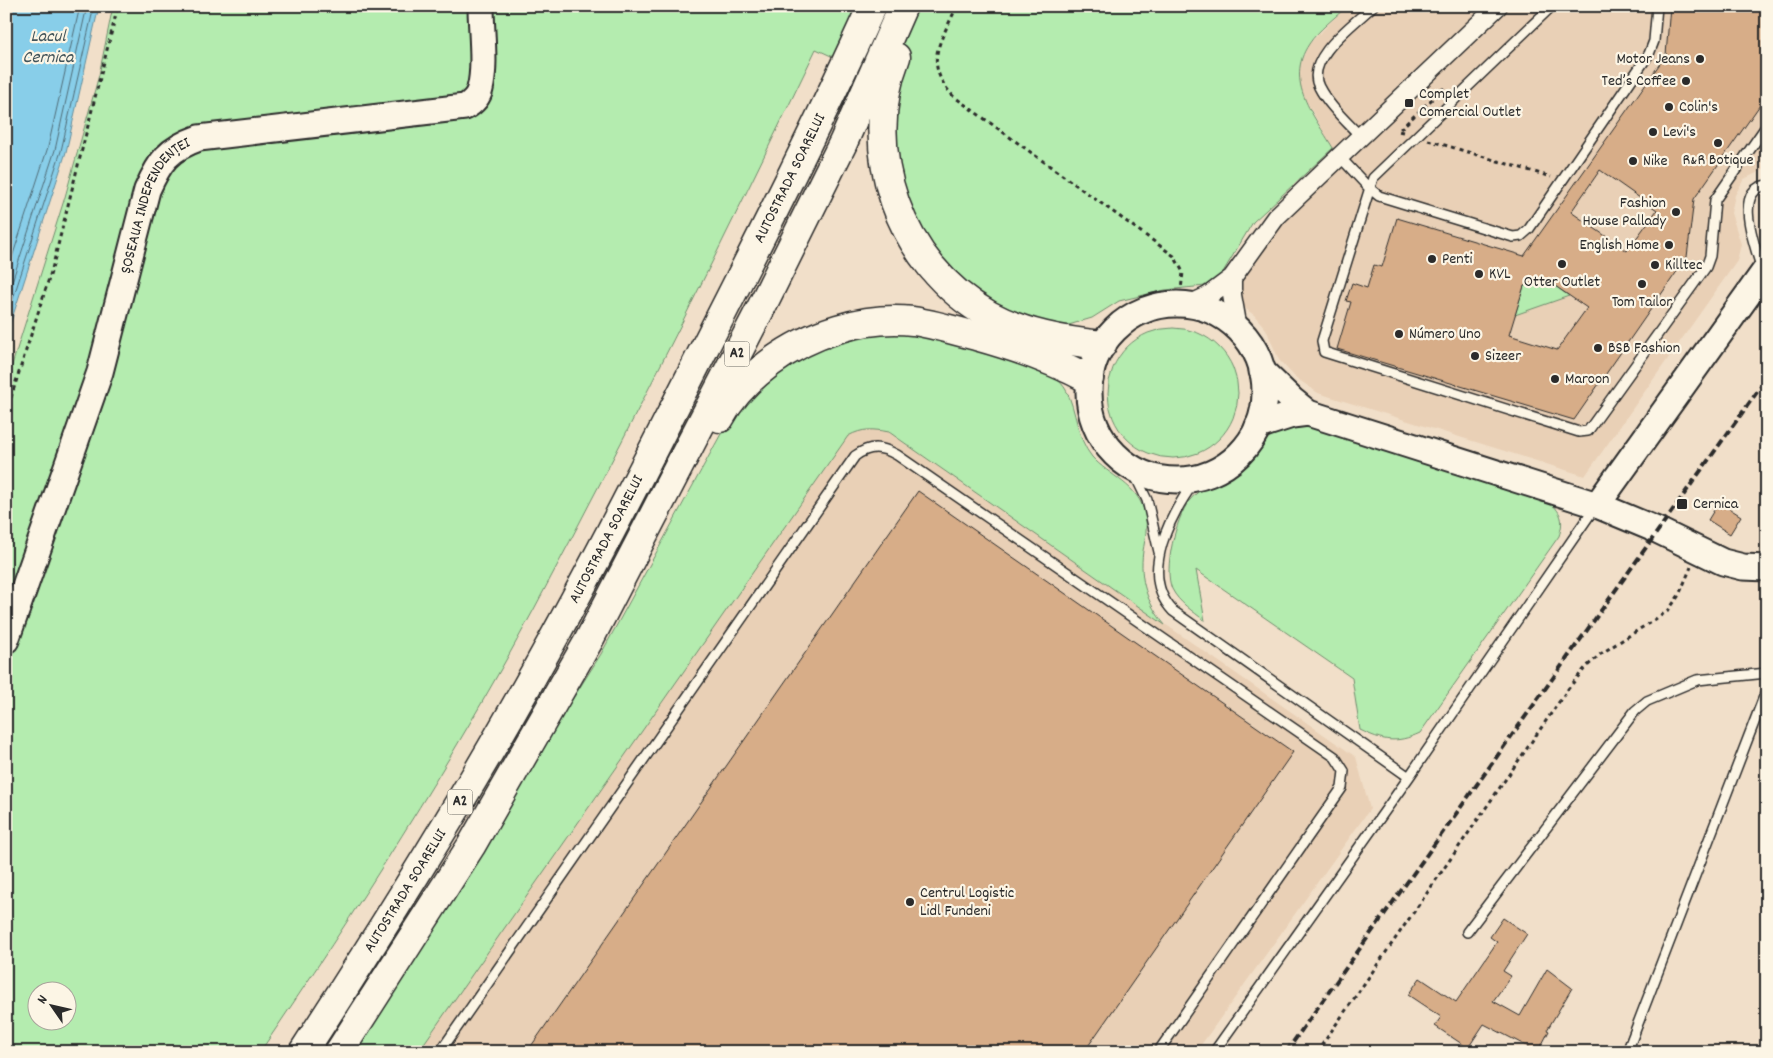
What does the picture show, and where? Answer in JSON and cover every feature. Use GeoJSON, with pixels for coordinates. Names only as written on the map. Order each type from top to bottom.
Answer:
{"type":"FeatureCollection","features":[{"type":"Feature","properties":{"kind":"highway"},"geometry":{"type":"LineString","coordinates":[[858,38],[863,6]]}},
{"type":"Feature","properties":{"kind":"highway","name":"AUTOSTRADA SOARELUI"},"geometry":{"type":"LineString","coordinates":[[303,1052],[394,912],[454,812],[510,716],[605,544],[813,129],[872,6]]}},
{"type":"Feature","properties":{"kind":"highway","name":"AUTOSTRADA SOARELUI"},"geometry":{"type":"LineString","coordinates":[[339,1052],[471,846],[588,642],[843,143],[903,6]]}},
{"type":"Feature","properties":{"kind":"highway"},"geometry":{"type":"LineString","coordinates":[[915,6],[889,74],[882,126],[884,164],[892,195],[905,228],[924,258],[946,282],[988,314],[1009,324],[1054,339],[1102,345]]}},
{"type":"Feature","properties":{"kind":"highway"},"geometry":{"type":"LineString","coordinates":[[629,565],[659,535],[727,404],[751,377],[783,353],[820,335],[853,325],[890,321],[914,321],[1004,344],[1042,356],[1089,379]]}},
{"type":"Feature","properties":{"kind":"street","name":"ȘOSEAUA INDEPENDENȚEI"},"geometry":{"type":"LineString","coordinates":[[6,640],[100,372],[147,190],[155,172],[168,155],[179,145],[199,138],[465,107],[474,101],[480,91],[482,76],[481,6]]}},
{"type":"Feature","properties":{"kind":"street"},"geometry":{"type":"LineString","coordinates":[[1184,304],[1207,309],[1224,317],[1249,341],[1262,370],[1265,399],[1258,426],[1248,444],[1234,460],[1216,471],[1197,478],[1175,481],[1153,478],[1132,469],[1112,453],[1097,431],[1089,406],[1089,379],[1094,361],[1102,345],[1117,327],[1135,314],[1157,306],[1184,304],[1208,296],[1232,278],[1276,217],[1498,6]]}},
{"type":"Feature","properties":{"kind":"street"},"geometry":{"type":"LineString","coordinates":[[1597,505],[1765,271]]}},
{"type":"Feature","properties":{"kind":"street"},"geometry":{"type":"LineString","coordinates":[[1232,278],[1232,295],[1238,329]]}},
{"type":"Feature","properties":{"kind":"street"},"geometry":{"type":"LineString","coordinates":[[1262,370],[1308,413],[1597,505],[1657,530],[1698,552],[1743,567],[1767,568]]}},
{"type":"Feature","properties":{"kind":"street"},"geometry":{"type":"LineString","coordinates":[[1258,426],[1292,415],[1308,413]]}},
{"type":"Feature","properties":{"kind":"lane"},"geometry":{"type":"LineString","coordinates":[[1361,137],[1325,96],[1319,87],[1315,73],[1316,65],[1326,52],[1373,6]]}},
{"type":"Feature","properties":{"kind":"lane"},"geometry":{"type":"LineString","coordinates":[[1552,6],[1373,178],[1322,341],[1324,352],[1584,432],[1592,427],[1706,267],[1710,256],[1715,200],[1767,125]]}},
{"type":"Feature","properties":{"kind":"lane"},"geometry":{"type":"LineString","coordinates":[[1340,157],[1379,196],[1517,237],[1529,229],[1649,54],[1654,42],[1657,6]]}},
{"type":"Feature","properties":{"kind":"lane"},"geometry":{"type":"LineString","coordinates":[[1765,271],[1747,212],[1750,196],[1761,186],[1767,185]]}},
{"type":"Feature","properties":{"kind":"lane"},"geometry":{"type":"LineString","coordinates":[[440,1052],[855,456],[864,450],[875,447],[897,455],[1335,757],[1344,771],[1342,788],[1158,1052]]}},
{"type":"Feature","properties":{"kind":"lane"},"geometry":{"type":"LineString","coordinates":[[1132,469],[1148,500],[1159,553],[1158,588],[1164,602],[1173,611],[1409,777]]}},
{"type":"Feature","properties":{"kind":"lane"},"geometry":{"type":"LineString","coordinates":[[1159,553],[1176,510],[1197,478]]}},
{"type":"Feature","properties":{"kind":"lane"},"geometry":{"type":"LineString","coordinates":[[1214,1052],[1409,777],[1597,505]]}},
{"type":"Feature","properties":{"kind":"lane"},"geometry":{"type":"LineString","coordinates":[[1467,932],[1635,711],[1648,701],[1697,680],[1767,673]]}},
{"type":"Feature","properties":{"kind":"lane"},"geometry":{"type":"LineString","coordinates":[[1627,1052],[1767,690]]}},
{"type":"Feature","properties":{"kind":"path"},"geometry":{"type":"LineString","coordinates":[[6,413],[52,268],[118,6]]}},
{"type":"Feature","properties":{"kind":"path"},"geometry":{"type":"LineString","coordinates":[[957,6],[939,46],[936,61],[937,76],[944,87],[953,96],[1174,256],[1183,272],[1184,304]]}},
{"type":"Feature","properties":{"kind":"path"},"geometry":{"type":"LineString","coordinates":[[1445,87],[1398,131],[1562,180]]}},
{"type":"Feature","properties":{"kind":"path"},"geometry":{"type":"LineString","coordinates":[[1317,1052],[1568,689],[1586,667],[1602,654],[1668,611],[1679,595],[1698,552]]}},
{"type":"Feature","properties":{"kind":"shaded area"},"geometry":{"type":"Polygon","coordinates":[[[1347,6],[1767,6],[1767,168],[1744,179],[1735,195],[1731,213],[1741,244],[1737,261],[1585,476],[1318,393],[1295,377],[1279,360],[1266,329],[1254,315],[1220,290],[1333,148],[1300,90],[1298,69],[1309,44],[1347,6]]]}},
{"type":"Feature","properties":{"kind":"shaded area"},"geometry":{"type":"Polygon","coordinates":[[[768,387],[889,432],[1356,757],[1370,809],[1196,1052],[380,1052],[768,387]]]}},
{"type":"Feature","properties":{"kind":"green space"},"geometry":{"type":"Polygon","coordinates":[[[113,6],[1347,6],[1309,44],[1302,58],[1300,72],[1301,85],[1310,111],[1333,148],[1253,222],[1220,277],[1205,286],[1165,290],[1119,301],[1092,318],[1062,327],[1018,317],[980,297],[954,275],[920,230],[906,197],[892,141],[894,85],[816,49],[642,402],[502,668],[402,835],[332,945],[260,1052],[6,1052],[6,384],[65,197],[99,75],[113,6]]]}},
{"type":"Feature","properties":{"kind":"green space"},"geometry":{"type":"Polygon","coordinates":[[[1545,279],[1569,296],[1515,315],[1524,286],[1545,279]]]}},
{"type":"Feature","properties":{"kind":"green space"},"geometry":{"type":"Polygon","coordinates":[[[1173,328],[1198,333],[1219,347],[1233,368],[1238,393],[1233,418],[1219,439],[1198,453],[1173,458],[1148,453],[1127,439],[1113,418],[1108,393],[1113,368],[1127,347],[1148,333],[1173,328]]]}},
{"type":"Feature","properties":{"kind":"green space"},"geometry":{"type":"Polygon","coordinates":[[[901,330],[990,350],[1015,358],[1038,367],[1055,378],[1066,390],[1083,441],[1092,457],[1130,488],[1142,504],[1146,524],[1142,562],[1143,581],[1153,608],[1165,625],[889,432],[868,430],[848,436],[418,1052],[349,1052],[601,654],[740,399],[815,345],[901,330]]]}},
{"type":"Feature","properties":{"kind":"green space"},"geometry":{"type":"Polygon","coordinates":[[[1312,427],[1551,503],[1561,518],[1559,536],[1420,733],[1404,739],[1383,739],[1360,730],[1352,678],[1196,570],[1205,621],[1182,603],[1172,589],[1169,569],[1172,544],[1184,509],[1193,496],[1229,473],[1265,440],[1284,431],[1312,427]]]}},
{"type":"Feature","properties":{"kind":"water","name":"Lacul Cernica"},"geometry":{"type":"Polygon","coordinates":[[[6,6],[99,6],[66,152],[6,337],[6,6]]]}},
{"type":"Feature","properties":{"kind":"building"},"geometry":{"type":"Polygon","coordinates":[[[1670,6],[1767,6],[1767,95],[1694,199],[1687,257],[1574,420],[1337,349],[1351,302],[1346,301],[1352,283],[1367,288],[1374,265],[1382,267],[1397,218],[1524,256],[1666,55],[1670,6]],[[1600,170],[1571,212],[1627,251],[1657,210],[1600,170]],[[1545,279],[1524,286],[1509,335],[1557,350],[1587,308],[1545,279]]]}},
{"type":"Feature","properties":{"kind":"building","name":"Centrul Logistic Lidl Fundeni"},"geometry":{"type":"Polygon","coordinates":[[[918,491],[1293,752],[1084,1052],[527,1052],[918,491]]]}},
{"type":"Feature","properties":{"kind":"building"},"geometry":{"type":"Polygon","coordinates":[[[1719,502],[1741,516],[1730,534],[1708,520],[1719,502]]]}},
{"type":"Feature","properties":{"kind":"building"},"geometry":{"type":"Polygon","coordinates":[[[1503,918],[1527,934],[1503,971],[1511,976],[1493,1001],[1520,1016],[1547,969],[1572,988],[1547,1030],[1549,1031],[1538,1052],[1484,1024],[1468,1048],[1435,1026],[1441,1017],[1408,995],[1420,978],[1456,1002],[1497,942],[1490,937],[1503,918]]]}},
{"type":"Feature","properties":{"kind":"railway"},"geometry":{"type":"LineString","coordinates":[[1286,1052],[1767,378]]}},
{"type":"Feature","properties":{"kind":"place","name":"Motor Jeans"},"geometry":{"type":"Point","coordinates":[1700,59]}},
{"type":"Feature","properties":{"kind":"place","name":"Ted’s Coffee"},"geometry":{"type":"Point","coordinates":[1686,81]}},
{"type":"Feature","properties":{"kind":"place","name":"Complet Comercial Outlet"},"geometry":{"type":"Point","coordinates":[1409,103]}},
{"type":"Feature","properties":{"kind":"place","name":"Colin's"},"geometry":{"type":"Point","coordinates":[1669,107]}},
{"type":"Feature","properties":{"kind":"place","name":"Levi's"},"geometry":{"type":"Point","coordinates":[1653,132]}},
{"type":"Feature","properties":{"kind":"place","name":"R&R Botique"},"geometry":{"type":"Point","coordinates":[1718,143]}},
{"type":"Feature","properties":{"kind":"place","name":"Nike"},"geometry":{"type":"Point","coordinates":[1633,161]}},
{"type":"Feature","properties":{"kind":"place","name":"Fashion House Pallady"},"geometry":{"type":"Point","coordinates":[1676,212]}},
{"type":"Feature","properties":{"kind":"place","name":"English Home"},"geometry":{"type":"Point","coordinates":[1669,245]}},
{"type":"Feature","properties":{"kind":"place","name":"Penti"},"geometry":{"type":"Point","coordinates":[1432,259]}},
{"type":"Feature","properties":{"kind":"place","name":"Otter Outlet"},"geometry":{"type":"Point","coordinates":[1562,264]}},
{"type":"Feature","properties":{"kind":"place","name":"Killtec"},"geometry":{"type":"Point","coordinates":[1655,265]}},
{"type":"Feature","properties":{"kind":"place","name":"KVL"},"geometry":{"type":"Point","coordinates":[1479,274]}},
{"type":"Feature","properties":{"kind":"place","name":"Tom Tailor"},"geometry":{"type":"Point","coordinates":[1642,284]}},
{"type":"Feature","properties":{"kind":"place","name":"Número Uno"},"geometry":{"type":"Point","coordinates":[1399,334]}},
{"type":"Feature","properties":{"kind":"place","name":"BSB Fashion"},"geometry":{"type":"Point","coordinates":[1598,348]}},
{"type":"Feature","properties":{"kind":"place","name":"Sizeer"},"geometry":{"type":"Point","coordinates":[1475,356]}},
{"type":"Feature","properties":{"kind":"place","name":"Maroon"},"geometry":{"type":"Point","coordinates":[1555,379]}},
{"type":"Feature","properties":{"kind":"place","name":"Cernica"},"geometry":{"type":"Point","coordinates":[1682,504]}},
{"type":"Feature","properties":{"kind":"place","name":"Centrul Logistic Lidl Fundeni"},"geometry":{"type":"Point","coordinates":[910,902]}}]}
